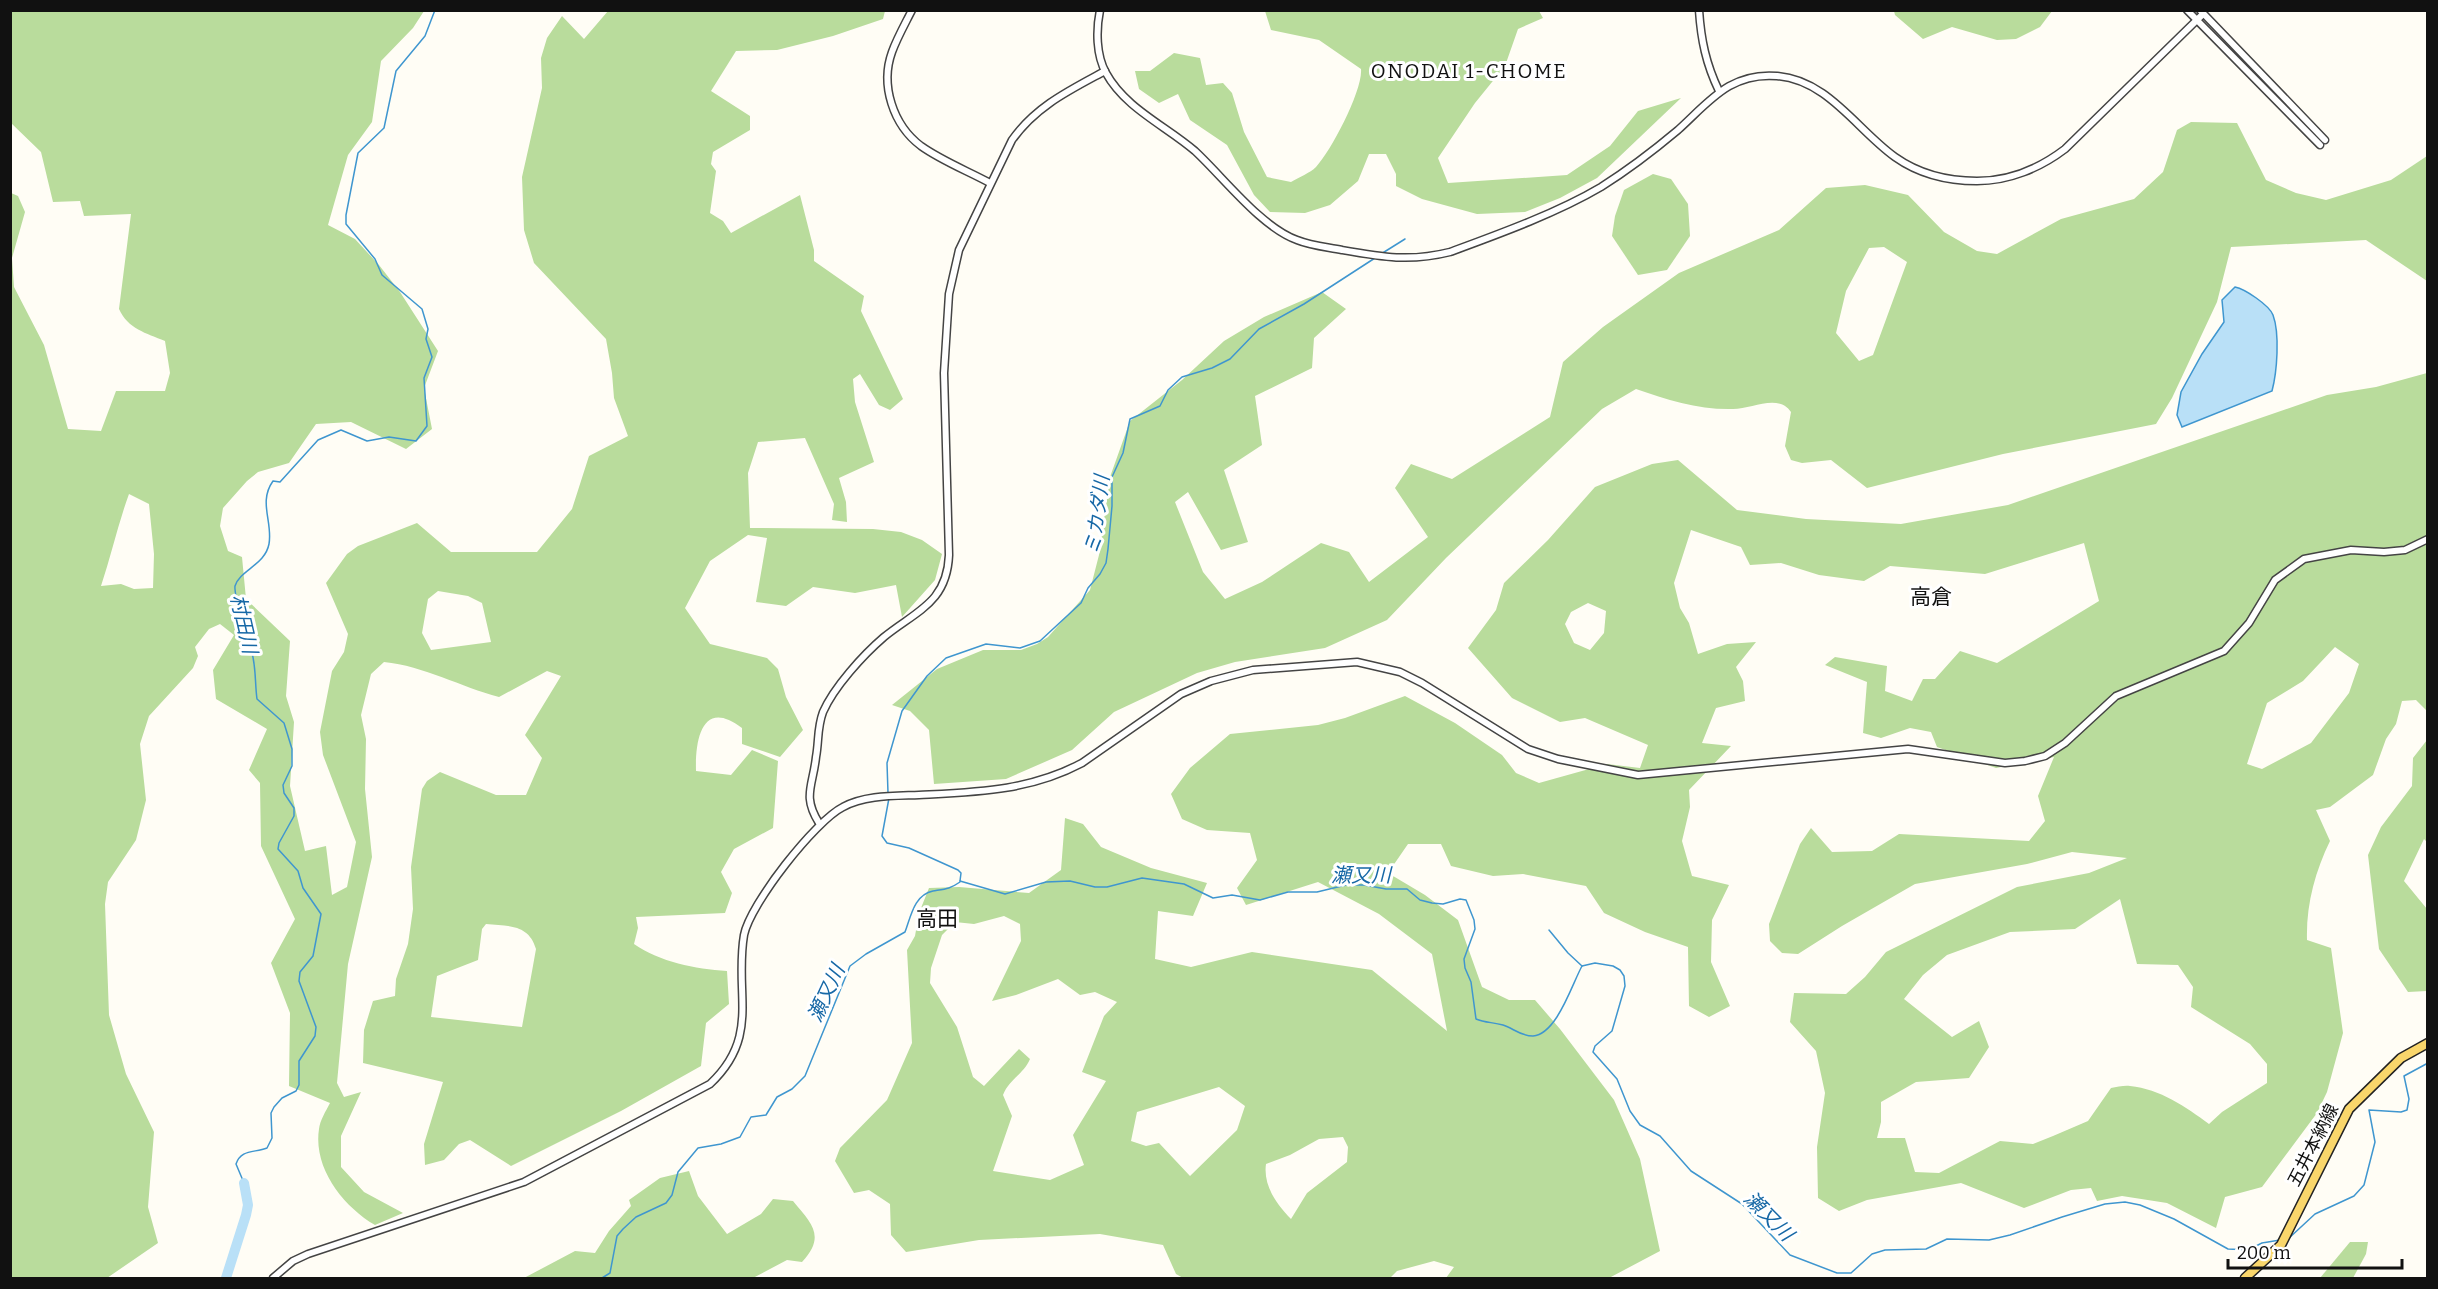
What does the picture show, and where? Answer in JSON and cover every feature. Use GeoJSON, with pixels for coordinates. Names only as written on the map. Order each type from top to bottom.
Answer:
{"type":"FeatureCollection","features":[{"type":"Feature","properties":{"kind":"main road","name":"五井本納線"},"geometry":{"type":"LineString","coordinates":[[2245,1278],[2281,1245],[2349,1109],[2401,1058],[2427,1043]]}},
{"type":"Feature","properties":{"kind":"street"},"geometry":{"type":"LineString","coordinates":[[912,10],[892,52],[887,79],[891,106],[904,129],[922,146],[990,183]]}},
{"type":"Feature","properties":{"kind":"street"},"geometry":{"type":"LineString","coordinates":[[1100,10],[1098,40],[1105,71],[1125,98],[1194,151],[1277,230],[1308,244],[1401,259],[1431,257],[1450,252],[1580,198],[1632,167],[1719,91],[1742,80],[1765,75],[1801,81],[1822,93],[1888,151],[1911,167],[1949,180],[1988,181],[2010,177],[2039,166],[2059,153],[2197,20],[2201,12],[2323,143],[2197,20],[2187,10]]}},
{"type":"Feature","properties":{"kind":"street"},"geometry":{"type":"LineString","coordinates":[[1699,10],[1702,41],[1708,67],[1719,91]]}},
{"type":"Feature","properties":{"kind":"street"},"geometry":{"type":"LineString","coordinates":[[819,823],[812,812],[809,797],[817,756],[817,729],[824,710],[869,651],[886,636],[924,610],[939,592],[947,576],[949,555],[944,373],[949,294],[958,250],[1012,140],[1030,118],[1057,97],[1105,71]]}},
{"type":"Feature","properties":{"kind":"street"},"geometry":{"type":"LineString","coordinates":[[273,1278],[293,1261],[308,1254],[524,1182],[710,1084],[723,1071],[739,1042],[742,1010],[742,948],[747,925],[763,897],[819,823],[843,806],[868,799],[998,790],[1028,785],[1082,763],[1181,693],[1211,681],[1253,670],[1358,662],[1400,672],[1422,683],[1528,749],[1578,764],[1638,775],[1908,749],[2005,763],[2025,761],[2045,756],[2065,743],[2116,696],[2224,651],[2249,623],[2275,580],[2304,560],[2351,550],[2384,552],[2405,550],[2427,539]]}},
{"type":"Feature","properties":{"kind":"green space"},"geometry":{"type":"Polygon","coordinates":[[[11,10],[424,11],[413,28],[381,61],[372,122],[348,155],[328,225],[355,239],[379,265],[400,292],[438,351],[424,388],[432,429],[406,449],[351,422],[316,424],[289,463],[258,472],[247,481],[223,508],[220,526],[228,551],[242,557],[246,599],[290,641],[286,696],[294,722],[290,786],[305,851],[326,846],[332,895],[347,887],[356,842],[323,755],[320,732],[332,671],[344,652],[348,634],[326,583],[347,554],[358,546],[417,523],[451,552],[537,552],[572,509],[589,456],[628,436],[614,398],[606,339],[534,263],[524,230],[522,177],[542,88],[541,58],[547,38],[562,16],[584,39],[608,11],[885,11],[883,19],[833,36],[777,50],[736,51],[711,91],[750,116],[750,130],[713,152],[711,164],[716,171],[710,213],[723,221],[731,233],[800,195],[814,250],[814,261],[864,296],[861,311],[903,399],[890,410],[879,405],[860,374],[853,379],[855,402],[874,462],[839,478],[846,502],[847,522],[832,520],[834,504],[805,438],[758,442],[748,473],[750,528],[873,529],[901,532],[922,540],[942,554],[935,580],[902,617],[896,585],[855,593],[813,587],[786,606],[756,602],[767,538],[748,535],[710,561],[685,608],[710,644],[767,658],[778,669],[786,697],[803,730],[780,757],[742,744],[742,728],[729,720],[718,717],[710,720],[704,726],[697,746],[696,771],[731,775],[752,750],[778,761],[773,828],[734,849],[721,872],[732,893],[725,913],[636,917],[638,928],[634,944],[644,950],[678,964],[727,971],[729,1004],[706,1023],[701,1066],[621,1111],[511,1166],[470,1140],[459,1144],[444,1160],[425,1165],[424,1144],[443,1082],[363,1063],[364,1030],[373,1001],[395,996],[396,979],[408,944],[413,909],[411,867],[422,789],[427,781],[440,772],[496,795],[526,795],[542,758],[525,735],[561,676],[547,671],[499,697],[428,672],[384,662],[371,674],[361,715],[366,739],[365,789],[372,857],[348,964],[337,1083],[344,1097],[361,1092],[341,1136],[341,1167],[364,1192],[403,1213],[375,1225],[352,1207],[342,1197],[326,1172],[318,1144],[319,1129],[330,1103],[289,1086],[290,1013],[271,963],[295,919],[261,846],[260,783],[249,770],[267,729],[216,699],[213,670],[234,635],[220,624],[209,629],[195,647],[198,656],[193,668],[149,716],[140,744],[146,800],[136,840],[108,882],[105,904],[109,1015],[126,1074],[154,1132],[148,1207],[158,1243],[107,1278],[11,1278],[11,193],[18,196],[25,212],[12,258],[14,287],[44,345],[68,429],[101,431],[116,391],[165,391],[170,373],[165,341],[132,326],[119,309],[131,214],[84,216],[80,201],[53,202],[41,152],[11,123],[11,10]],[[129,494],[101,586],[121,584],[134,589],[153,588],[154,554],[149,504],[129,494]],[[438,591],[428,599],[422,633],[431,650],[491,642],[482,603],[468,596],[438,591]],[[486,924],[482,929],[478,960],[437,976],[431,1017],[522,1027],[536,949],[533,941],[523,931],[510,926],[486,924]]]}},
{"type":"Feature","properties":{"kind":"green space"},"geometry":{"type":"Polygon","coordinates":[[[1894,10],[2052,11],[2040,27],[2016,39],[1997,40],[1952,27],[1923,39],[1895,15],[1894,10]]]}},
{"type":"Feature","properties":{"kind":"green space"},"geometry":{"type":"Polygon","coordinates":[[[1265,11],[1539,11],[1543,18],[1518,29],[1505,66],[1475,103],[1438,158],[1448,183],[1567,175],[1610,146],[1638,111],[1681,98],[1597,178],[1560,198],[1525,212],[1477,214],[1422,199],[1396,186],[1396,174],[1386,154],[1369,154],[1358,181],[1330,205],[1305,213],[1270,212],[1254,195],[1227,145],[1190,120],[1178,94],[1159,103],[1139,89],[1135,71],[1150,71],[1174,53],[1200,58],[1206,85],[1223,83],[1232,93],[1244,132],[1267,177],[1291,182],[1316,167],[1330,148],[1352,105],[1361,69],[1319,40],[1271,30],[1265,11]]]}},
{"type":"Feature","properties":{"kind":"green space"},"geometry":{"type":"Polygon","coordinates":[[[2191,122],[2237,123],[2266,180],[2296,193],[2326,200],[2391,180],[2427,156],[2427,281],[2366,240],[2231,247],[2217,302],[2172,398],[2156,424],[2003,454],[1867,488],[1831,460],[1802,463],[1791,460],[1785,446],[1791,412],[1786,406],[1764,403],[1733,409],[1708,408],[1636,389],[1602,409],[1446,558],[1387,620],[1325,648],[1235,662],[1197,673],[1114,712],[1072,750],[1006,779],[934,784],[929,730],[910,711],[892,705],[937,669],[983,650],[1021,650],[1048,637],[1090,590],[1099,555],[1110,477],[1130,421],[1182,380],[1224,341],[1264,317],[1322,292],[1346,309],[1314,338],[1312,368],[1255,396],[1262,445],[1224,470],[1248,542],[1221,550],[1188,492],[1175,502],[1203,572],[1225,599],[1262,582],[1321,543],[1349,552],[1369,582],[1428,537],[1395,488],[1411,464],[1452,479],[1550,417],[1563,362],[1603,327],[1679,273],[1779,230],[1826,188],[1865,185],[1908,195],[1944,232],[1977,251],[1997,254],[2061,219],[2134,199],[2163,172],[2177,130],[2191,122]],[[1884,247],[1869,248],[1846,291],[1836,333],[1859,361],[1873,355],[1907,262],[1884,247]]]}},
{"type":"Feature","properties":{"kind":"green space"},"geometry":{"type":"Polygon","coordinates":[[[1653,174],[1671,179],[1688,204],[1690,236],[1667,270],[1638,275],[1612,236],[1615,216],[1624,190],[1653,174]]]}},
{"type":"Feature","properties":{"kind":"green space"},"geometry":{"type":"Polygon","coordinates":[[[2427,373],[2427,711],[2416,700],[2402,701],[2396,724],[2386,739],[2373,775],[2330,807],[2316,810],[2330,841],[2312,889],[2307,940],[2331,948],[2343,1033],[2327,1092],[2317,1113],[2262,1187],[2225,1197],[2216,1228],[2167,1203],[2122,1196],[2097,1201],[2091,1188],[2071,1190],[2024,1208],[1961,1183],[1867,1200],[1839,1211],[1818,1198],[1817,1147],[1825,1093],[1816,1051],[1790,1022],[1794,993],[1846,994],[1865,977],[1886,952],[2017,887],[2089,873],[2127,858],[2072,852],[2027,864],[1915,884],[1798,954],[1782,953],[1770,941],[1769,924],[1800,844],[1811,828],[1832,852],[1872,851],[1899,834],[2029,841],[2045,821],[2038,796],[2054,757],[1996,768],[1937,747],[1931,732],[1910,728],[1881,738],[1863,733],[1867,682],[1825,665],[1835,657],[1887,666],[1885,691],[1912,701],[1923,679],[1935,679],[1960,651],[1997,663],[2099,601],[2084,543],[1985,574],[1890,566],[1864,581],[1819,575],[1781,563],[1750,565],[1741,547],[1691,530],[1674,583],[1680,608],[1689,623],[1698,654],[1727,644],[1756,642],[1736,667],[1743,681],[1745,701],[1716,708],[1702,743],[1731,746],[1689,790],[1690,807],[1682,841],[1692,876],[1729,885],[1712,920],[1711,962],[1730,1006],[1709,1017],[1689,1006],[1688,947],[1645,932],[1604,913],[1586,886],[1523,874],[1493,876],[1451,866],[1441,844],[1408,844],[1388,873],[1425,895],[1458,920],[1482,987],[1509,1000],[1535,1000],[1614,1100],[1640,1159],[1660,1251],[1609,1278],[1446,1278],[1454,1267],[1434,1261],[1397,1271],[1390,1278],[1183,1278],[1176,1274],[1163,1245],[1100,1234],[979,1240],[906,1252],[891,1235],[890,1204],[869,1190],[854,1193],[835,1161],[840,1148],[887,1100],[912,1043],[907,950],[915,936],[919,913],[929,888],[959,887],[1029,893],[1061,870],[1065,818],[1083,824],[1101,847],[1151,868],[1207,883],[1193,916],[1158,911],[1155,959],[1191,967],[1252,952],[1372,970],[1447,1031],[1432,954],[1379,914],[1318,882],[1246,905],[1237,888],[1257,860],[1250,833],[1207,830],[1182,819],[1171,794],[1190,768],[1230,734],[1318,725],[1345,718],[1405,696],[1455,723],[1502,755],[1516,773],[1539,783],[1607,764],[1640,768],[1648,745],[1585,718],[1560,722],[1512,698],[1468,648],[1496,610],[1504,583],[1548,540],[1595,487],[1652,464],[1678,460],[1737,510],[1806,519],[1901,524],[2008,505],[2327,395],[2376,387],[2427,373]],[[1588,603],[1571,612],[1565,624],[1574,643],[1590,650],[1604,633],[1606,611],[1588,603]],[[2335,647],[2303,681],[2267,703],[2247,764],[2262,769],[2311,743],[2349,693],[2359,664],[2335,647]],[[2120,899],[2075,929],[2010,932],[1947,955],[1923,975],[1904,999],[1952,1037],[1979,1021],[1989,1047],[1969,1078],[1916,1082],[1881,1102],[1881,1122],[1877,1138],[1905,1138],[1915,1172],[1939,1173],[2000,1141],[2033,1144],[2088,1121],[2111,1088],[2128,1086],[2152,1091],[2182,1105],[2209,1124],[2222,1112],[2267,1083],[2267,1064],[2250,1044],[2191,1007],[2193,987],[2178,965],[2137,964],[2120,899]],[[1004,916],[974,924],[955,922],[942,935],[931,968],[930,983],[957,1027],[973,1077],[984,1086],[1019,1049],[1030,1059],[1003,1095],[1012,1116],[993,1171],[1050,1180],[1084,1165],[1073,1135],[1106,1081],[1082,1072],[1104,1016],[1117,1002],[1095,992],[1080,995],[1058,979],[1016,995],[992,1001],[1021,941],[1020,924],[1004,916]],[[1219,1087],[1137,1112],[1131,1141],[1146,1146],[1159,1143],[1190,1176],[1237,1130],[1245,1106],[1219,1087]],[[1343,1137],[1319,1139],[1290,1155],[1266,1164],[1266,1172],[1272,1194],[1291,1219],[1307,1193],[1347,1162],[1348,1147],[1343,1137]]]}},
{"type":"Feature","properties":{"kind":"green space"},"geometry":{"type":"Polygon","coordinates":[[[2427,740],[2427,842],[2424,839],[2404,881],[2427,909],[2427,991],[2408,992],[2379,949],[2368,855],[2381,827],[2412,786],[2413,758],[2427,740]]]}},
{"type":"Feature","properties":{"kind":"green space"},"geometry":{"type":"Polygon","coordinates":[[[689,1171],[698,1196],[727,1234],[761,1214],[773,1199],[793,1201],[814,1230],[815,1237],[809,1253],[802,1262],[787,1260],[753,1278],[524,1278],[575,1251],[595,1253],[609,1231],[631,1206],[629,1200],[660,1178],[689,1171]]]}},
{"type":"Feature","properties":{"kind":"green space"},"geometry":{"type":"Polygon","coordinates":[[[2350,1242],[2368,1242],[2366,1254],[2353,1278],[2320,1278],[2350,1242]]]}},
{"type":"Feature","properties":{"kind":"water"},"geometry":{"type":"Polygon","coordinates":[[[2235,287],[2256,298],[2273,315],[2277,353],[2272,391],[2182,427],[2177,415],[2181,392],[2202,354],[2224,322],[2222,300],[2235,287]]]}},
{"type":"Feature","properties":{"kind":"waterway","name":"村田川"},"geometry":{"type":"LineString","coordinates":[[244,1183],[236,1164],[238,1159],[245,1154],[267,1148],[272,1138],[271,1113],[282,1098],[296,1091],[299,1085],[299,1061],[315,1036],[316,1027],[299,981],[300,972],[313,956],[321,914],[303,888],[298,871],[278,849],[294,816],[294,808],[284,793],[283,785],[292,766],[292,749],[284,723],[257,699],[253,658],[245,641],[235,586],[238,580],[267,551],[270,536],[266,504],[273,481],[280,482],[318,440],[341,430],[367,441],[389,437],[416,441],[427,426],[424,378],[432,357],[426,339],[428,329],[422,309],[382,275],[375,259],[346,224],[346,215],[358,153],[384,128],[396,71],[425,36],[435,10]]}},
{"type":"Feature","properties":{"kind":"waterway","name":"ミカダ川"},"geometry":{"type":"LineString","coordinates":[[1381,254],[1405,239]]}},
{"type":"Feature","properties":{"kind":"waterway","name":"ミカダ川"},"geometry":{"type":"LineString","coordinates":[[888,793],[887,763],[902,711],[927,676],[946,658],[986,644],[1020,648],[1040,641],[1081,603],[1088,588],[1100,574],[1106,563],[1108,549],[1112,477],[1123,453],[1130,419],[1160,406],[1168,390],[1182,377],[1212,368],[1230,359],[1259,329],[1304,304],[1375,258]]}},
{"type":"Feature","properties":{"kind":"waterway","name":"ミカダ川"},"geometry":{"type":"LineString","coordinates":[[889,798],[882,836],[887,843],[909,848],[958,870],[961,873],[960,881]]}},
{"type":"Feature","properties":{"kind":"waterway","name":"瀬又川"},"geometry":{"type":"LineString","coordinates":[[960,881],[1005,894],[1046,882],[1070,881],[1095,887],[1107,887],[1142,878],[1184,884],[1213,898],[1232,895],[1260,900],[1288,892],[1317,892],[1346,885],[1364,885],[1386,889],[1407,889],[1420,900],[1432,903],[1443,904],[1460,899],[1466,900],[1475,929],[1464,959],[1471,982],[1476,1019],[1503,1025],[1528,1036],[1542,1033],[1563,1007],[1582,966],[1595,963],[1613,966],[1620,970],[1624,976],[1625,986],[1612,1031],[1595,1046],[1593,1052],[1617,1079],[1630,1111],[1640,1125],[1660,1136],[1691,1171],[1742,1204],[1790,1255],[1837,1273],[1851,1273],[1872,1254],[1885,1250],[1926,1249],[1947,1239],[1989,1240],[2105,1204],[2125,1202],[2140,1205],[2174,1219],[2228,1249],[2248,1250],[2262,1243],[2280,1240]]}},
{"type":"Feature","properties":{"kind":"waterway","name":"瀬又川"},"geometry":{"type":"LineString","coordinates":[[602,1278],[610,1273],[617,1236],[636,1217],[666,1203],[672,1195],[678,1172],[698,1148],[721,1144],[740,1137],[751,1117],[766,1115],[777,1097],[792,1089],[805,1076],[850,966],[905,932],[914,907],[921,897],[960,882]]}},
{"type":"Feature","properties":{"kind":"waterway"},"geometry":{"type":"LineString","coordinates":[[1549,930],[1582,966]]}},
{"type":"Feature","properties":{"kind":"waterway","name":"瀬又川"},"geometry":{"type":"LineString","coordinates":[[2288,1239],[2315,1214],[2354,1196],[2364,1185],[2375,1142],[2369,1110],[2401,1112],[2407,1110],[2409,1099],[2404,1076],[2428,1063]]}},
{"type":"Feature","properties":{"kind":"waterway","name":"村田川"},"geometry":{"type":"LineString","coordinates":[[226,1278],[248,1205],[244,1183]]}},
{"type":"Feature","properties":{"kind":"district","name":"ONODAI 1-CHOME"},"geometry":{"type":"Point","coordinates":[1469,71]}},
{"type":"Feature","properties":{"kind":"district","name":"高倉"},"geometry":{"type":"Point","coordinates":[1931,597]}},
{"type":"Feature","properties":{"kind":"district","name":"高田"},"geometry":{"type":"Point","coordinates":[937,919]}}]}
